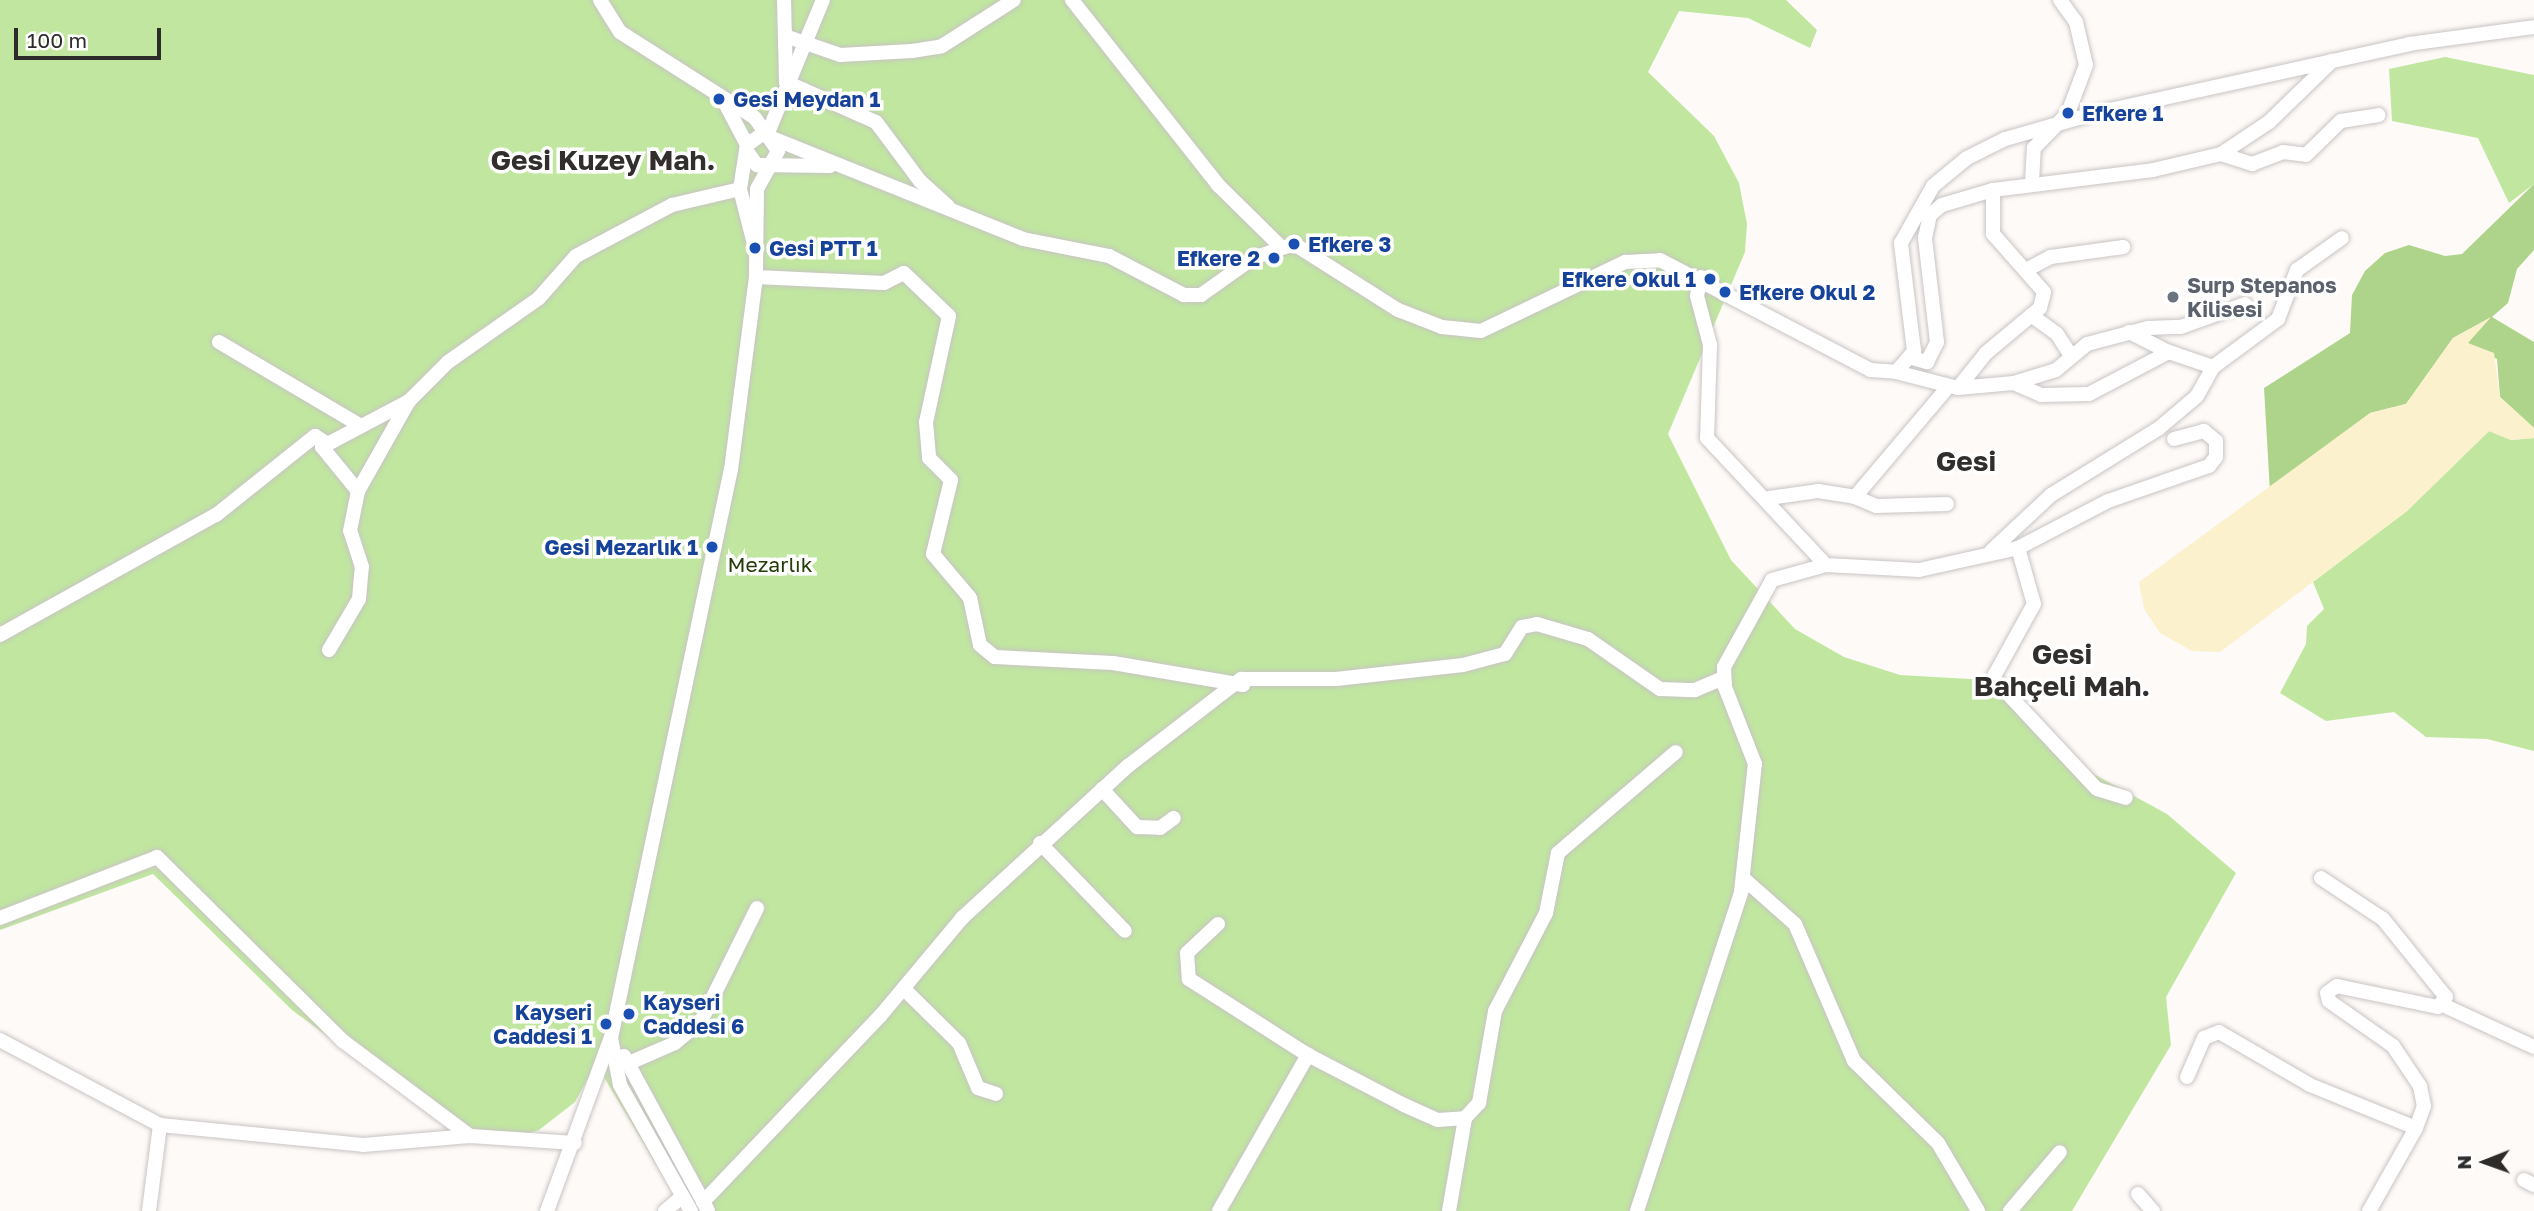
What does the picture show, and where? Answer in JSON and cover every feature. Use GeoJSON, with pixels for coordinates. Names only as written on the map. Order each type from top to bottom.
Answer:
{"type":"FeatureCollection","features":[{"type":"Feature","properties":{"kind":"street"},"geometry":{"type":"LineString","coordinates":[[547,1211],[575,1143],[611,1038],[731,468],[756,277],[757,189],[767,166],[778,151],[755,118],[719,99],[620,32],[600,0]]}},
{"type":"Feature","properties":{"kind":"street"},"geometry":{"type":"LineString","coordinates":[[784,0],[786,82]]}},
{"type":"Feature","properties":{"kind":"street"},"geometry":{"type":"LineString","coordinates":[[755,248],[740,188],[746,148],[767,135],[786,82],[823,0]]}},
{"type":"Feature","properties":{"kind":"street"},"geometry":{"type":"LineString","coordinates":[[785,36],[848,56],[927,49],[1014,0]]}},
{"type":"Feature","properties":{"kind":"street"},"geometry":{"type":"LineString","coordinates":[[1072,0],[1218,185],[1279,245]]}},
{"type":"Feature","properties":{"kind":"street"},"geometry":{"type":"LineString","coordinates":[[2032,183],[2034,148],[2058,124],[2081,91],[2086,65],[2076,22],[2060,0]]}},
{"type":"Feature","properties":{"kind":"street"},"geometry":{"type":"LineString","coordinates":[[1912,358],[1899,266],[1908,221],[1933,186],[1967,158],[2058,124],[2332,61],[2534,27]]}},
{"type":"Feature","properties":{"kind":"street"},"geometry":{"type":"LineString","coordinates":[[1912,358],[1927,362],[1937,342],[1925,268],[1930,215],[1993,190],[2032,183],[2153,170],[2221,155],[2269,122],[2332,61]]}},
{"type":"Feature","properties":{"kind":"street"},"geometry":{"type":"LineString","coordinates":[[786,82],[876,122],[930,191],[977,222]]}},
{"type":"Feature","properties":{"kind":"street"},"geometry":{"type":"LineString","coordinates":[[719,99],[738,120],[752,163],[767,166],[832,166]]}},
{"type":"Feature","properties":{"kind":"street"},"geometry":{"type":"LineString","coordinates":[[2221,155],[2252,164],[2283,152],[2306,155],[2341,121],[2379,115]]}},
{"type":"Feature","properties":{"kind":"street"},"geometry":{"type":"LineString","coordinates":[[767,135],[832,166],[977,222],[1109,256],[1184,295],[1201,295],[1279,245],[1306,247],[1398,310],[1442,327],[1481,331],[1625,262],[1660,260],[1701,277],[1870,370],[1896,372],[1953,388],[2014,383],[2056,370],[2070,354],[2129,332],[2181,327],[2245,304]]}},
{"type":"Feature","properties":{"kind":"street"},"geometry":{"type":"LineString","coordinates":[[329,650],[359,598],[362,567],[350,531],[358,491],[409,401],[448,362],[539,298],[576,256],[672,205],[740,188]]}},
{"type":"Feature","properties":{"kind":"street"},"geometry":{"type":"LineString","coordinates":[[1855,497],[1986,353],[2031,315],[2044,292],[2028,270],[1993,234],[1993,190]]}},
{"type":"Feature","properties":{"kind":"street"},"geometry":{"type":"LineString","coordinates":[[1991,551],[2051,495],[2158,429],[2197,396],[2213,368],[2278,319],[2297,270],[2342,238]]}},
{"type":"Feature","properties":{"kind":"street"},"geometry":{"type":"LineString","coordinates":[[2028,270],[2051,257],[2123,247]]}},
{"type":"Feature","properties":{"kind":"street"},"geometry":{"type":"LineString","coordinates":[[756,277],[884,283],[904,273],[949,316],[926,422],[929,458],[951,480],[933,554],[970,598],[980,645],[988,651],[1028,662],[1113,663],[1240,685]]}},
{"type":"Feature","properties":{"kind":"street"},"geometry":{"type":"LineString","coordinates":[[1701,277],[1697,296],[1710,345],[1706,438],[1769,498],[1826,565]]}},
{"type":"Feature","properties":{"kind":"street"},"geometry":{"type":"LineString","coordinates":[[2031,315],[2057,334],[2070,354]]}},
{"type":"Feature","properties":{"kind":"street"},"geometry":{"type":"LineString","coordinates":[[2129,332],[2169,352],[2213,368]]}},
{"type":"Feature","properties":{"kind":"street"},"geometry":{"type":"LineString","coordinates":[[219,342],[361,426]]}},
{"type":"Feature","properties":{"kind":"street"},"geometry":{"type":"LineString","coordinates":[[2014,383],[2041,395],[2089,394],[2169,352]]}},
{"type":"Feature","properties":{"kind":"street"},"geometry":{"type":"LineString","coordinates":[[1896,372],[1912,358]]}},
{"type":"Feature","properties":{"kind":"street"},"geometry":{"type":"LineString","coordinates":[[358,491],[322,447],[409,401]]}},
{"type":"Feature","properties":{"kind":"street"},"geometry":{"type":"LineString","coordinates":[[701,1208],[904,989],[962,918],[1040,843],[1102,789],[1253,677],[1336,679],[1463,665],[1505,654],[1522,627],[1537,624],[1588,639],[1660,689],[1695,690],[1723,678],[1772,580],[1826,565],[1919,570],[1991,551],[2018,548],[2108,501],[2209,466],[2216,457],[2216,441],[2204,431],[2174,439]]}},
{"type":"Feature","properties":{"kind":"street"},"geometry":{"type":"LineString","coordinates":[[0,635],[216,515],[268,480],[315,436],[328,443]]}},
{"type":"Feature","properties":{"kind":"street"},"geometry":{"type":"LineString","coordinates":[[1769,498],[1818,491],[1855,497],[1876,506],[1947,504]]}},
{"type":"Feature","properties":{"kind":"street"},"geometry":{"type":"LineString","coordinates":[[2018,548],[2034,604],[1993,678],[2097,789],[2126,798]]}},
{"type":"Feature","properties":{"kind":"street"},"geometry":{"type":"LineString","coordinates":[[1637,1211],[1743,878],[1755,764],[1723,678]]}},
{"type":"Feature","properties":{"kind":"street"},"geometry":{"type":"LineString","coordinates":[[1449,1211],[1465,1118],[1479,1103],[1496,1011],[1546,913],[1558,853],[1676,752]]}},
{"type":"Feature","properties":{"kind":"street"},"geometry":{"type":"LineString","coordinates":[[1102,789],[1137,827],[1160,828],[1174,818]]}},
{"type":"Feature","properties":{"kind":"street"},"geometry":{"type":"LineString","coordinates":[[1040,843],[1125,931]]}},
{"type":"Feature","properties":{"kind":"street"},"geometry":{"type":"LineString","coordinates":[[0,918],[157,857],[344,1041],[470,1136]]}},
{"type":"Feature","properties":{"kind":"street"},"geometry":{"type":"LineString","coordinates":[[1743,878],[1795,923],[1854,1061],[1938,1143],[1978,1211]]}},
{"type":"Feature","properties":{"kind":"street"},"geometry":{"type":"LineString","coordinates":[[2321,878],[2383,919],[2445,994],[2443,1005]]}},
{"type":"Feature","properties":{"kind":"street"},"geometry":{"type":"LineString","coordinates":[[629,1063],[675,1043],[702,1021],[757,908]]}},
{"type":"Feature","properties":{"kind":"street"},"geometry":{"type":"LineString","coordinates":[[1218,924],[1187,953],[1189,979],[1307,1055],[1430,1117],[1465,1118]]}},
{"type":"Feature","properties":{"kind":"street"},"geometry":{"type":"LineString","coordinates":[[2369,1211],[2416,1128],[2424,1106],[2411,1068],[2371,1027],[2329,1002],[2328,993],[2337,986],[2443,1005],[2534,1047]]}},
{"type":"Feature","properties":{"kind":"street"},"geometry":{"type":"LineString","coordinates":[[904,989],[959,1043],[978,1088],[996,1094]]}},
{"type":"Feature","properties":{"kind":"street"},"geometry":{"type":"LineString","coordinates":[[2187,1077],[2204,1038],[2219,1032],[2310,1085],[2416,1128]]}},
{"type":"Feature","properties":{"kind":"street"},"geometry":{"type":"LineString","coordinates":[[611,1038],[629,1063],[701,1208]]}},
{"type":"Feature","properties":{"kind":"street"},"geometry":{"type":"LineString","coordinates":[[611,1038],[620,1086],[683,1196],[701,1208]]}},
{"type":"Feature","properties":{"kind":"street"},"geometry":{"type":"LineString","coordinates":[[0,1040],[160,1125],[363,1145],[470,1136],[575,1143]]}},
{"type":"Feature","properties":{"kind":"street"},"geometry":{"type":"LineString","coordinates":[[1220,1211],[1307,1055]]}},
{"type":"Feature","properties":{"kind":"street"},"geometry":{"type":"LineString","coordinates":[[149,1211],[160,1125]]}},
{"type":"Feature","properties":{"kind":"street"},"geometry":{"type":"LineString","coordinates":[[2010,1211],[2060,1152]]}},
{"type":"Feature","properties":{"kind":"street"},"geometry":{"type":"LineString","coordinates":[[2138,1194],[2153,1211]]}},
{"type":"Feature","properties":{"kind":"street"},"geometry":{"type":"LineString","coordinates":[[665,1211],[683,1196]]}},
{"type":"Feature","properties":{"kind":"green space","name":"Mezarlık"},"geometry":{"type":"Polygon","coordinates":[[[0,0],[1786,0],[1817,30],[1810,48],[1748,18],[1679,11],[1648,72],[1714,136],[1739,183],[1747,224],[1745,252],[1668,434],[1731,560],[1795,629],[1844,657],[1900,675],[2004,681],[2090,772],[2167,814],[2236,873],[2166,997],[2171,1045],[2072,1211],[684,1211],[596,1064],[575,1102],[539,1130],[516,1137],[447,1125],[292,1010],[153,874],[0,930],[0,0]]]}},
{"type":"Feature","properties":{"kind":"green space"},"geometry":{"type":"Polygon","coordinates":[[[2445,57],[2534,75],[2534,184],[2509,203],[2478,138],[2392,121],[2389,69],[2445,57]]]}},
{"type":"Feature","properties":{"kind":"green space"},"geometry":{"type":"Polygon","coordinates":[[[2534,184],[2534,250],[2517,269],[2508,303],[2492,317],[2534,342],[2534,428],[2500,397],[2497,359],[2467,343],[2490,318],[2453,338],[2406,404],[2370,413],[2270,492],[2264,388],[2350,333],[2352,295],[2365,271],[2385,253],[2409,245],[2445,256],[2462,254],[2534,184]]]}},
{"type":"Feature","properties":{"kind":"green space"},"geometry":{"type":"Polygon","coordinates":[[[2489,431],[2511,440],[2534,438],[2534,751],[2487,739],[2426,737],[2394,712],[2326,721],[2280,693],[2306,644],[2307,626],[2324,609],[2313,582],[2407,511],[2489,431]]]}},
{"type":"Feature","properties":{"kind":"sand"},"geometry":{"type":"Polygon","coordinates":[[[2491,317],[2468,343],[2494,353],[2500,397],[2534,428],[2534,438],[2511,440],[2489,431],[2407,511],[2220,652],[2192,651],[2160,633],[2144,609],[2139,582],[2370,413],[2406,404],[2453,338],[2491,317]]]}},
{"type":"Feature","properties":{"kind":"place","name":"Gesi Meydan 1"},"geometry":{"type":"Point","coordinates":[719,99]}},
{"type":"Feature","properties":{"kind":"place","name":"Efkere 1"},"geometry":{"type":"Point","coordinates":[2068,113]}},
{"type":"Feature","properties":{"kind":"place","name":"Efkere 3"},"geometry":{"type":"Point","coordinates":[1294,244]}},
{"type":"Feature","properties":{"kind":"place","name":"Gesi PTT 1"},"geometry":{"type":"Point","coordinates":[755,248]}},
{"type":"Feature","properties":{"kind":"place","name":"Efkere 2"},"geometry":{"type":"Point","coordinates":[1274,258]}},
{"type":"Feature","properties":{"kind":"place","name":"Efkere Okul 1"},"geometry":{"type":"Point","coordinates":[1710,279]}},
{"type":"Feature","properties":{"kind":"place","name":"Efkere Okul 2"},"geometry":{"type":"Point","coordinates":[1725,292]}},
{"type":"Feature","properties":{"kind":"place","name":"Surp Stepanos Kilisesi"},"geometry":{"type":"Point","coordinates":[2173,297]}},
{"type":"Feature","properties":{"kind":"place","name":"Gesi Mezarlık 1"},"geometry":{"type":"Point","coordinates":[712,547]}},
{"type":"Feature","properties":{"kind":"place","name":"Kayseri Caddesi 6"},"geometry":{"type":"Point","coordinates":[629,1014]}},
{"type":"Feature","properties":{"kind":"place","name":"Kayseri Caddesi 1"},"geometry":{"type":"Point","coordinates":[606,1024]}},
{"type":"Feature","properties":{"kind":"district","name":"Gesi Kuzey Mah."},"geometry":{"type":"Point","coordinates":[603,160]}},
{"type":"Feature","properties":{"kind":"district","name":"Gesi"},"geometry":{"type":"Point","coordinates":[1966,461]}},
{"type":"Feature","properties":{"kind":"district","name":"Gesi Bahçeli Mah."},"geometry":{"type":"Point","coordinates":[2062,670]}}]}
